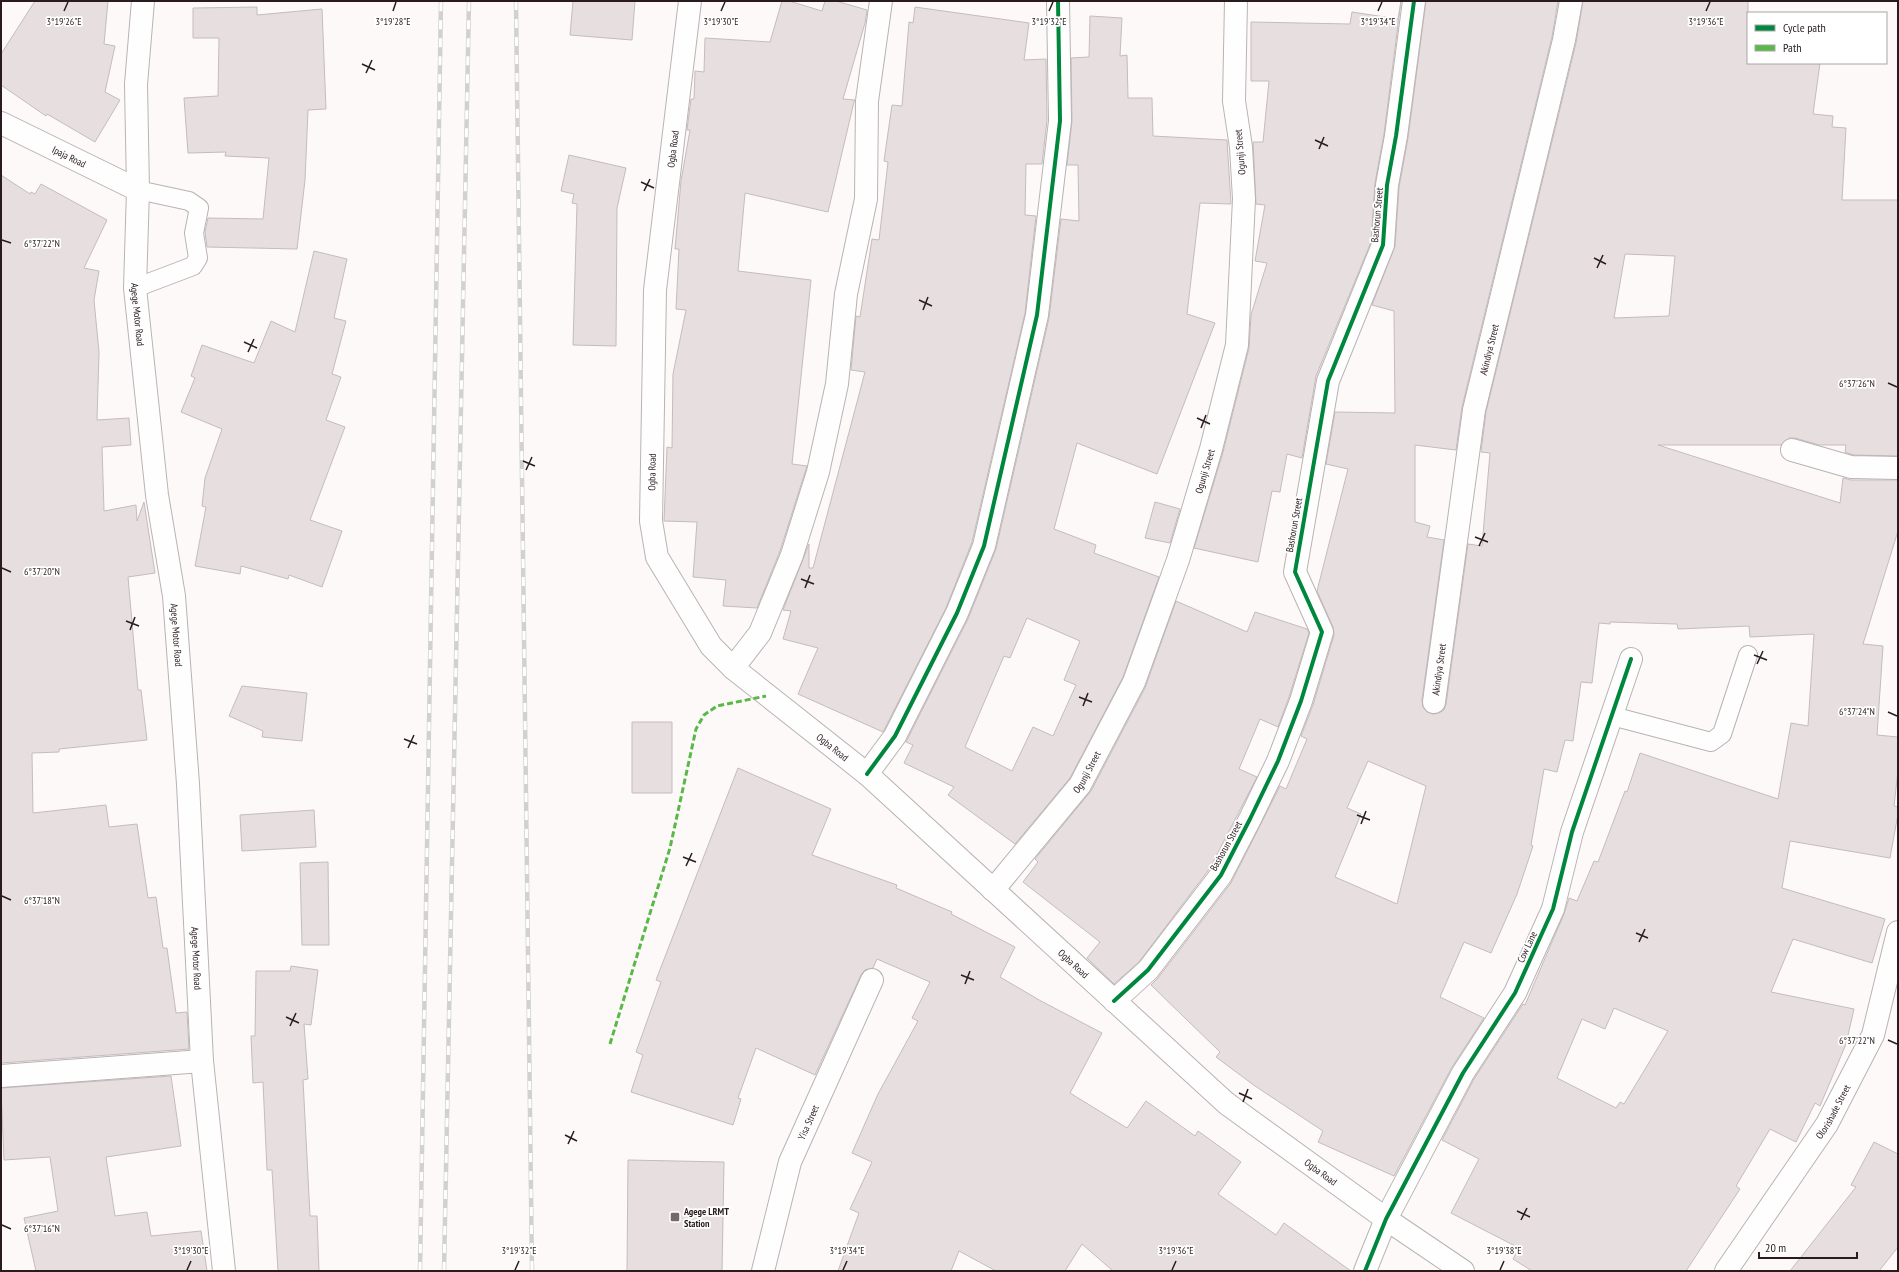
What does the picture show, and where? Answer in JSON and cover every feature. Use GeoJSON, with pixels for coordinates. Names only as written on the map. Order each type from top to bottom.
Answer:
{"type":"FeatureCollection","features":[{"type":"Feature","properties":{"kind":"street","name":"Agege Motor Road"},"geometry":{"type":"LineString","coordinates":[[143,1],[136,84],[138,190],[135,288],[157,495],[174,596],[188,784],[202,1061],[224,1271]]}},
{"type":"Feature","properties":{"kind":"street","name":"Ogba Road"},"geometry":{"type":"LineString","coordinates":[[690,1],[655,290],[651,521],[657,557],[711,646],[733,668],[867,774],[1226,1103],[1386,1219],[1463,1271]]}},
{"type":"Feature","properties":{"kind":"street"},"geometry":{"type":"LineString","coordinates":[[733,668],[760,633],[792,555],[818,472],[837,384],[846,294],[866,199],[867,101],[881,1]]}},
{"type":"Feature","properties":{"kind":"street"},"geometry":{"type":"LineString","coordinates":[[867,774],[895,736],[957,613],[984,546],[1038,315],[1060,121],[1058,1]]}},
{"type":"Feature","properties":{"kind":"street","name":"Ogunji Street"},"geometry":{"type":"LineString","coordinates":[[993,890],[1080,784],[1134,682],[1178,560],[1211,449],[1237,345],[1244,199],[1241,148],[1234,101],[1236,1]]}},
{"type":"Feature","properties":{"kind":"street","name":"Bashorun Street"},"geometry":{"type":"LineString","coordinates":[[1114,1001],[1148,970],[1221,875],[1278,761],[1301,701],[1322,632],[1294,572],[1328,381],[1383,245],[1387,185],[1396,136],[1414,1]]}},
{"type":"Feature","properties":{"kind":"street","name":"Akindiya Street"},"geometry":{"type":"LineString","coordinates":[[1434,702],[1474,410],[1564,40],[1571,1]]}},
{"type":"Feature","properties":{"kind":"street","name":"Ipaja Road"},"geometry":{"type":"LineString","coordinates":[[1,122],[138,190]]}},
{"type":"Feature","properties":{"kind":"street"},"geometry":{"type":"LineString","coordinates":[[1792,450],[1851,467],[1898,468]]}},
{"type":"Feature","properties":{"kind":"street","name":"Cow Lane"},"geometry":{"type":"LineString","coordinates":[[1365,1271],[1386,1219],[1464,1073],[1515,993],[1553,909],[1572,832],[1631,659]]}},
{"type":"Feature","properties":{"kind":"street","name":"Olorishade Street"},"geometry":{"type":"LineString","coordinates":[[1726,1271],[1828,1124],[1873,1035],[1898,932]]}},
{"type":"Feature","properties":{"kind":"street","name":"Yisa Street"},"geometry":{"type":"LineString","coordinates":[[763,1271],[790,1162],[872,980]]}},
{"type":"Feature","properties":{"kind":"street"},"geometry":{"type":"LineString","coordinates":[[1,1076],[202,1061]]}},
{"type":"Feature","properties":{"kind":"lane"},"geometry":{"type":"LineString","coordinates":[[135,288],[193,266],[198,258],[194,233],[199,208],[189,201],[138,190]]}},
{"type":"Feature","properties":{"kind":"lane"},"geometry":{"type":"LineString","coordinates":[[1612,716],[1711,742],[1722,734],[1748,655]]}},
{"type":"Feature","properties":{"kind":"building"},"geometry":{"type":"Polygon","coordinates":[[[35,1],[108,1],[104,44],[115,46],[105,92],[120,100],[95,142],[47,114],[46,116],[1,85],[1,54],[35,1]]]}},
{"type":"Feature","properties":{"kind":"building"},"geometry":{"type":"Polygon","coordinates":[[[573,1],[635,1],[632,40],[570,35],[573,1]]]}},
{"type":"Feature","properties":{"kind":"building"},"geometry":{"type":"Polygon","coordinates":[[[782,1],[789,1],[822,11],[825,1],[836,1],[867,10],[865,23],[843,99],[855,100],[828,212],[745,193],[738,271],[811,280],[792,464],[807,466],[780,551],[757,608],[723,606],[726,580],[693,577],[697,522],[664,521],[667,447],[672,448],[673,374],[686,310],[676,309],[679,249],[675,249],[681,181],[690,130],[687,130],[691,99],[694,99],[695,71],[704,72],[705,38],[770,42],[782,1]]]}},
{"type":"Feature","properties":{"kind":"building"},"geometry":{"type":"Polygon","coordinates":[[[1401,1],[1384,134],[1375,183],[1371,242],[1316,376],[1302,458],[1287,454],[1280,492],[1272,491],[1258,562],[1194,548],[1223,452],[1249,348],[1251,315],[1267,263],[1255,261],[1265,205],[1256,204],[1253,142],[1263,142],[1269,81],[1251,81],[1251,22],[1350,24],[1352,12],[1398,19],[1401,1]]]}},
{"type":"Feature","properties":{"kind":"building"},"geometry":{"type":"Polygon","coordinates":[[[1426,1],[1558,1],[1552,37],[1462,407],[1456,450],[1415,445],[1415,522],[1430,526],[1427,537],[1444,540],[1422,700],[1423,707],[1427,712],[1433,714],[1444,710],[1446,704],[1468,544],[1482,546],[1490,453],[1481,452],[1486,412],[1576,43],[1583,1],[1748,1],[1747,64],[1820,64],[1813,114],[1833,116],[1832,127],[1846,128],[1842,200],[1898,200],[1898,456],[1853,455],[1845,452],[1846,445],[1819,445],[1795,438],[1789,438],[1781,445],[1658,445],[1840,503],[1843,478],[1851,480],[1898,480],[1898,531],[1863,644],[1883,646],[1877,735],[1898,737],[1898,771],[1894,806],[1898,807],[1898,814],[1890,858],[1790,841],[1782,888],[1885,919],[1872,963],[1793,939],[1771,992],[1854,1009],[1846,1044],[1820,1106],[1815,1103],[1796,1142],[1770,1129],[1736,1186],[1740,1189],[1686,1271],[1532,1271],[1513,1259],[1519,1248],[1451,1213],[1479,1159],[1442,1140],[1474,1079],[1523,1004],[1525,1005],[1564,914],[1569,898],[1577,901],[1594,861],[1598,862],[1625,791],[1627,792],[1640,753],[1778,799],[1791,723],[1808,726],[1814,634],[1750,637],[1749,626],[1678,629],[1677,624],[1599,623],[1592,683],[1581,682],[1573,741],[1565,740],[1557,772],[1544,769],[1531,845],[1533,846],[1517,894],[1491,953],[1464,942],[1440,997],[1484,1018],[1452,1067],[1394,1176],[1318,1142],[1323,1131],[1255,1086],[1216,1057],[1220,1052],[1151,985],[1231,883],[1280,786],[1286,789],[1307,739],[1301,736],[1313,705],[1334,635],[1333,627],[1317,591],[1348,469],[1326,464],[1335,412],[1395,413],[1394,311],[1372,305],[1395,246],[1399,187],[1408,138],[1426,1]],[[1625,254],[1614,318],[1669,316],[1675,256],[1625,254]],[[1368,761],[1347,808],[1361,814],[1335,877],[1397,904],[1426,786],[1368,761]],[[1614,1008],[1605,1029],[1582,1019],[1557,1078],[1616,1108],[1620,1102],[1624,1104],[1668,1031],[1614,1008]]]}},
{"type":"Feature","properties":{"kind":"building"},"geometry":{"type":"Polygon","coordinates":[[[257,7],[257,15],[322,9],[326,109],[308,110],[305,180],[297,249],[207,247],[205,232],[208,218],[263,219],[269,158],[225,156],[226,152],[188,153],[184,98],[218,96],[219,38],[193,38],[193,8],[257,7]]]}},
{"type":"Feature","properties":{"kind":"building"},"geometry":{"type":"Polygon","coordinates":[[[915,7],[1029,23],[1024,60],[1046,59],[1047,120],[1042,164],[1026,164],[1025,215],[1036,216],[1025,313],[972,542],[946,608],[883,732],[798,694],[818,648],[783,639],[791,611],[783,610],[809,544],[809,568],[813,568],[865,372],[851,370],[856,316],[860,317],[872,239],[879,240],[888,162],[884,161],[892,105],[902,106],[909,22],[913,23],[915,7]]]}},
{"type":"Feature","properties":{"kind":"building"},"geometry":{"type":"Polygon","coordinates":[[[1090,16],[1122,18],[1120,56],[1127,55],[1128,98],[1152,98],[1153,136],[1227,140],[1231,204],[1200,203],[1187,314],[1215,323],[1157,474],[1077,443],[1054,529],[1096,545],[1094,553],[1159,577],[1123,677],[1070,778],[1015,844],[948,795],[954,787],[904,763],[913,745],[906,742],[968,619],[996,549],[1049,318],[1061,219],[1079,221],[1078,165],[1067,165],[1072,121],[1071,58],[1089,57],[1090,16]],[[1027,618],[1010,658],[1004,656],[965,747],[1012,771],[1033,727],[1053,736],[1076,685],[1064,680],[1080,641],[1027,618]]]}},
{"type":"Feature","properties":{"kind":"building"},"geometry":{"type":"Polygon","coordinates":[[[569,155],[626,168],[617,208],[616,346],[573,345],[577,204],[572,203],[574,194],[561,191],[569,155]]]}},
{"type":"Feature","properties":{"kind":"building"},"geometry":{"type":"Polygon","coordinates":[[[1,175],[30,194],[31,192],[35,194],[41,184],[107,220],[84,268],[99,271],[94,300],[99,352],[97,420],[129,418],[131,445],[102,447],[104,511],[136,505],[137,521],[144,502],[155,573],[128,577],[138,690],[141,690],[147,740],[59,749],[59,752],[32,753],[33,813],[106,805],[109,827],[137,824],[148,898],[156,897],[163,948],[167,948],[176,1013],[187,1012],[189,1049],[1,1063],[1,175]]]}},
{"type":"Feature","properties":{"kind":"building"},"geometry":{"type":"Polygon","coordinates":[[[314,251],[347,259],[334,318],[346,321],[332,374],[341,377],[326,420],[345,427],[310,520],[342,531],[322,587],[289,575],[288,579],[241,566],[240,574],[195,566],[206,507],[202,506],[205,478],[222,429],[181,412],[195,378],[191,376],[202,345],[254,363],[271,321],[295,332],[314,251]]]}},
{"type":"Feature","properties":{"kind":"building"},"geometry":{"type":"Polygon","coordinates":[[[1155,502],[1180,509],[1170,543],[1145,538],[1155,502]]]}},
{"type":"Feature","properties":{"kind":"building"},"geometry":{"type":"Polygon","coordinates":[[[1176,601],[1247,632],[1255,612],[1307,629],[1309,633],[1278,727],[1260,719],[1239,769],[1257,777],[1210,868],[1139,962],[1114,984],[1087,958],[1100,942],[1023,882],[1038,862],[1035,859],[1091,791],[1145,688],[1176,601]]]}},
{"type":"Feature","properties":{"kind":"building"},"geometry":{"type":"Polygon","coordinates":[[[242,686],[307,693],[302,741],[262,737],[263,731],[229,716],[242,686]]]}},
{"type":"Feature","properties":{"kind":"building"},"geometry":{"type":"Polygon","coordinates":[[[632,722],[672,722],[672,793],[632,793],[632,722]]]}},
{"type":"Feature","properties":{"kind":"building"},"geometry":{"type":"Polygon","coordinates":[[[738,768],[831,809],[812,855],[897,885],[896,888],[952,912],[951,914],[1015,947],[1000,977],[1041,1001],[1102,1033],[1070,1093],[1127,1128],[1146,1101],[1195,1136],[1198,1131],[1241,1162],[1218,1194],[1276,1235],[1284,1223],[1351,1271],[1113,1271],[1082,1244],[1065,1271],[996,1271],[959,1251],[951,1271],[838,1271],[859,1213],[850,1209],[872,1162],[852,1153],[878,1094],[918,1021],[912,1018],[930,982],[877,959],[873,968],[865,970],[861,975],[815,1075],[756,1048],[738,1098],[741,1099],[733,1125],[631,1092],[643,1055],[636,1052],[661,982],[656,980],[738,768]]]}},
{"type":"Feature","properties":{"kind":"building"},"geometry":{"type":"Polygon","coordinates":[[[314,810],[316,847],[242,851],[240,815],[314,810]]]}},
{"type":"Feature","properties":{"kind":"building"},"geometry":{"type":"Polygon","coordinates":[[[328,862],[329,945],[302,945],[300,863],[328,862]]]}},
{"type":"Feature","properties":{"kind":"building"},"geometry":{"type":"Polygon","coordinates":[[[291,966],[318,970],[311,1025],[304,1024],[308,1079],[303,1080],[310,1216],[317,1216],[319,1271],[278,1271],[272,1170],[267,1170],[263,1082],[253,1083],[251,1036],[255,1036],[256,971],[290,971],[291,966]]]}},
{"type":"Feature","properties":{"kind":"building"},"geometry":{"type":"Polygon","coordinates":[[[171,1076],[181,1146],[106,1157],[115,1216],[147,1212],[151,1236],[201,1231],[207,1271],[36,1271],[24,1218],[58,1211],[50,1157],[4,1160],[1,1088],[171,1076]]]}},
{"type":"Feature","properties":{"kind":"building"},"geometry":{"type":"Polygon","coordinates":[[[1874,1142],[1898,1154],[1898,1247],[1879,1271],[1790,1271],[1856,1187],[1851,1185],[1874,1142]]]}},
{"type":"Feature","properties":{"kind":"building","name":"Agege LRMT Station"},"geometry":{"type":"Polygon","coordinates":[[[628,1160],[724,1162],[722,1271],[627,1271],[628,1160]]]}},
{"type":"Feature","properties":{"kind":"railway"},"geometry":{"type":"LineString","coordinates":[[420,1271],[441,1]]}},
{"type":"Feature","properties":{"kind":"railway"},"geometry":{"type":"LineString","coordinates":[[444,1271],[469,1]]}},
{"type":"Feature","properties":{"kind":"railway"},"geometry":{"type":"LineString","coordinates":[[516,1],[532,1271]]}},
{"type":"Feature","properties":{"kind":"marked path"},"geometry":{"type":"LineString","coordinates":[[610,1044],[670,848],[696,729],[704,715],[717,706],[766,696]]}},
{"type":"Feature","properties":{"kind":"cycle path"},"geometry":{"type":"LineString","coordinates":[[867,774],[895,736],[957,613],[984,546],[1037,315],[1060,121],[1058,1]]}},
{"type":"Feature","properties":{"kind":"cycle path"},"geometry":{"type":"LineString","coordinates":[[1114,1001],[1148,970],[1221,875],[1278,761],[1301,701],[1322,632],[1295,572],[1328,381],[1383,245],[1387,185],[1396,136],[1414,1]]}},
{"type":"Feature","properties":{"kind":"cycle path"},"geometry":{"type":"LineString","coordinates":[[1365,1271],[1386,1219],[1463,1073],[1515,993],[1553,909],[1572,832],[1631,659]]}},
{"type":"Feature","properties":{"kind":"place","name":"Agege LRMT Station"},"geometry":{"type":"Point","coordinates":[675,1217]}}]}
